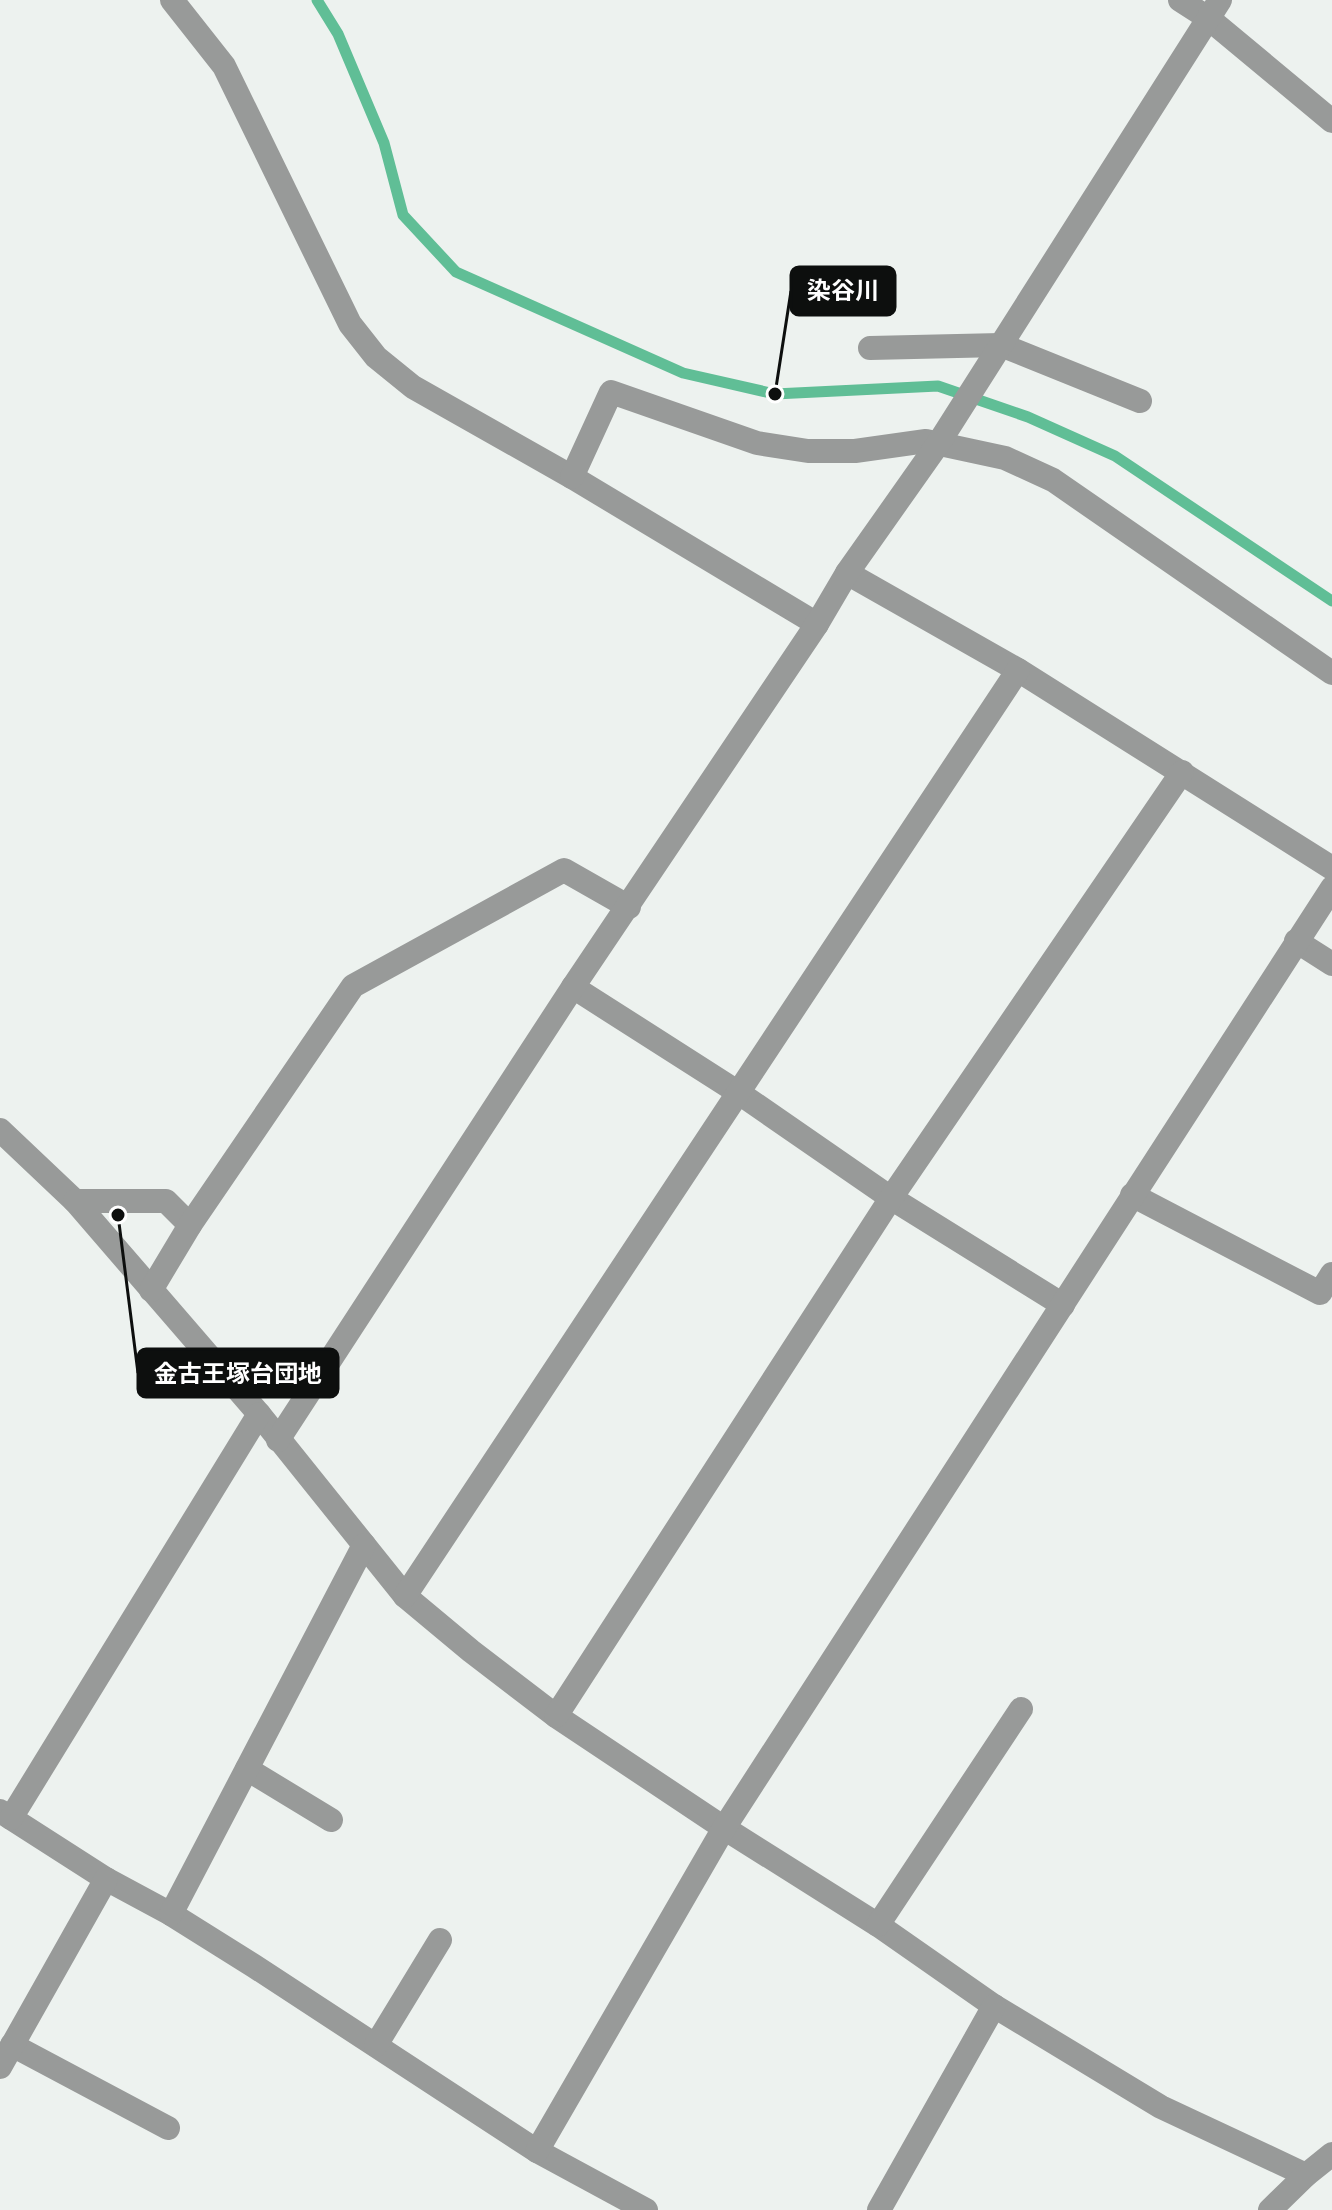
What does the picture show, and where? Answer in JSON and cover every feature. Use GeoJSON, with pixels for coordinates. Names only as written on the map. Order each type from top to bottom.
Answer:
{"type":"FeatureCollection","features":[{"type":"Feature","properties":{"kind":"street"},"geometry":{"type":"LineString","coordinates":[[172,0],[224,66],[350,324],[376,357],[413,387],[451,411],[572,477],[817,624]]}},
{"type":"Feature","properties":{"kind":"street"},"geometry":{"type":"LineString","coordinates":[[1180,0],[1214,9],[1332,121]]}},
{"type":"Feature","properties":{"kind":"street"},"geometry":{"type":"LineString","coordinates":[[278,1440],[573,987],[817,624],[847,573],[938,444],[1214,9]]}},
{"type":"Feature","properties":{"kind":"street"},"geometry":{"type":"LineString","coordinates":[[870,348],[1001,345],[1140,401]]}},
{"type":"Feature","properties":{"kind":"street"},"geometry":{"type":"LineString","coordinates":[[572,477],[611,392],[757,443],[808,451],[855,451],[926,441],[1005,458],[1053,480],[1332,673]]}},
{"type":"Feature","properties":{"kind":"street"},"geometry":{"type":"LineString","coordinates":[[847,573],[1018,670],[1332,868]]}},
{"type":"Feature","properties":{"kind":"street"},"geometry":{"type":"LineString","coordinates":[[405,1596],[1018,670]]}},
{"type":"Feature","properties":{"kind":"street"},"geometry":{"type":"LineString","coordinates":[[556,1716],[891,1198],[1182,772]]}},
{"type":"Feature","properties":{"kind":"street"},"geometry":{"type":"LineString","coordinates":[[151,1290],[190,1225],[353,986],[564,870],[629,907]]}},
{"type":"Feature","properties":{"kind":"street"},"geometry":{"type":"LineString","coordinates":[[537,2151],[724,1828],[1332,888]]}},
{"type":"Feature","properties":{"kind":"street"},"geometry":{"type":"LineString","coordinates":[[1296,941],[1332,964]]}},
{"type":"Feature","properties":{"kind":"street"},"geometry":{"type":"LineString","coordinates":[[573,987],[739,1093],[891,1198],[1063,1305]]}},
{"type":"Feature","properties":{"kind":"street"},"geometry":{"type":"LineString","coordinates":[[0,1130],[75,1201],[259,1414],[405,1596],[471,1651],[556,1716],[724,1828],[878,1925],[994,2006],[1161,2107],[1306,2175]]}},
{"type":"Feature","properties":{"kind":"street"},"geometry":{"type":"LineString","coordinates":[[1132,1195],[1320,1293],[1332,1274]]}},
{"type":"Feature","properties":{"kind":"street"},"geometry":{"type":"LineString","coordinates":[[75,1201],[166,1201],[190,1225]]}},
{"type":"Feature","properties":{"kind":"street"},"geometry":{"type":"LineString","coordinates":[[259,1414],[6,1814],[106,1879],[171,1914],[537,2151],[646,2210]]}},
{"type":"Feature","properties":{"kind":"street"},"geometry":{"type":"LineString","coordinates":[[171,1914],[364,1545]]}},
{"type":"Feature","properties":{"kind":"street"},"geometry":{"type":"LineString","coordinates":[[878,1925],[1021,1709]]}},
{"type":"Feature","properties":{"kind":"street"},"geometry":{"type":"LineString","coordinates":[[247,1769],[331,1820]]}},
{"type":"Feature","properties":{"kind":"street"},"geometry":{"type":"LineString","coordinates":[[0,2067],[106,1879]]}},
{"type":"Feature","properties":{"kind":"street"},"geometry":{"type":"LineString","coordinates":[[376,2045],[440,1940]]}},
{"type":"Feature","properties":{"kind":"street"},"geometry":{"type":"LineString","coordinates":[[879,2210],[994,2006]]}},
{"type":"Feature","properties":{"kind":"street"},"geometry":{"type":"LineString","coordinates":[[12,2045],[168,2128]]}},
{"type":"Feature","properties":{"kind":"street"},"geometry":{"type":"LineString","coordinates":[[1270,2210],[1332,2154]]}},
{"type":"Feature","properties":{"kind":"waterway"},"geometry":{"type":"LineString","coordinates":[[317,0],[338,34],[384,143],[403,215],[456,272],[683,373],[775,394],[938,386],[1028,417],[1115,456],[1332,601]]}},
{"type":"Feature","properties":{"kind":"place","name":"染谷川"},"geometry":{"type":"Point","coordinates":[775,394]}},
{"type":"Feature","properties":{"kind":"place","name":"金古王塚台団地"},"geometry":{"type":"Point","coordinates":[118,1215]}}]}
